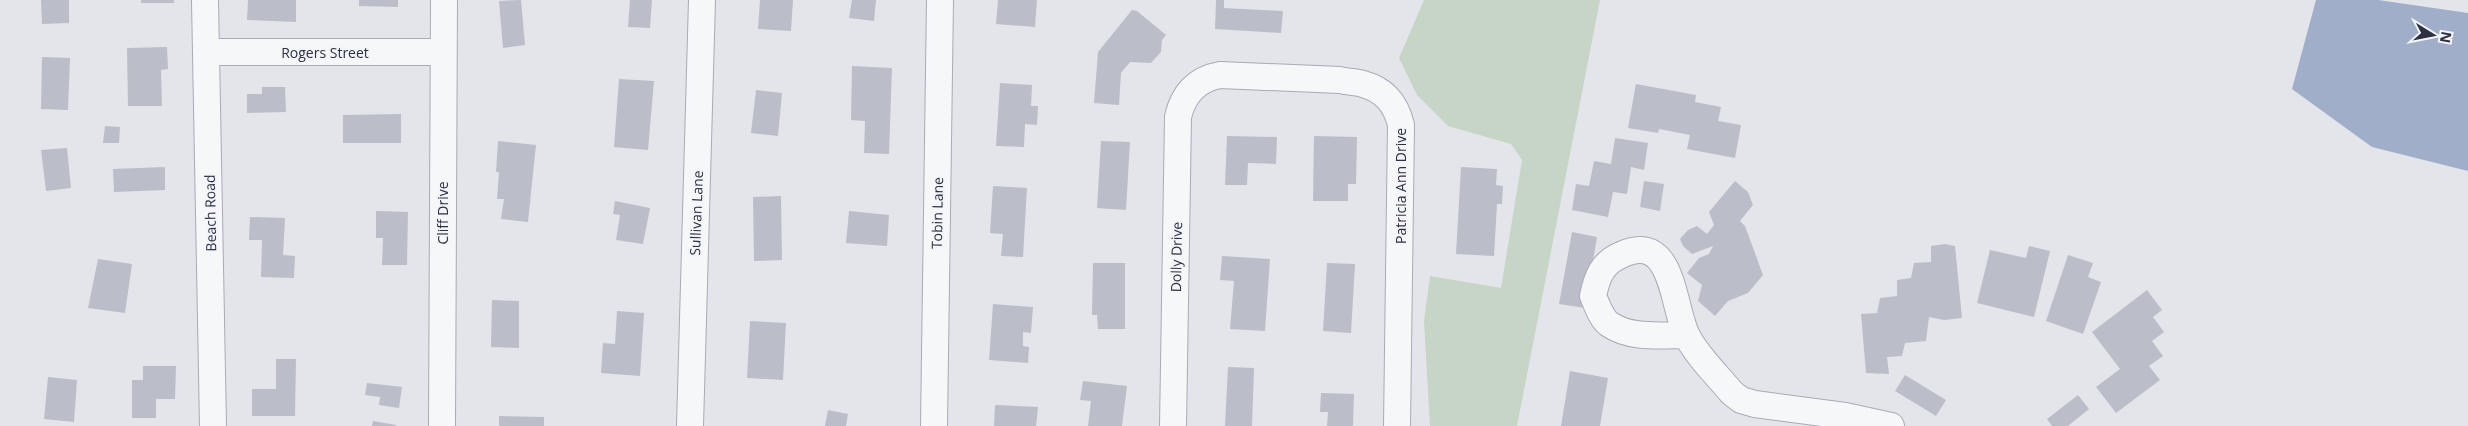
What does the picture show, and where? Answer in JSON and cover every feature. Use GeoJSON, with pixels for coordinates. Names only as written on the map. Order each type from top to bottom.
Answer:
{"type":"FeatureCollection","features":[{"type":"Feature","properties":{"kind":"street","name":"Beach Road"},"geometry":{"type":"LineString","coordinates":[[205,0],[212,426]]}},
{"type":"Feature","properties":{"kind":"street","name":"Cliff Drive"},"geometry":{"type":"LineString","coordinates":[[442,426],[444,0]]}},
{"type":"Feature","properties":{"kind":"street","name":"Sullivan Lane"},"geometry":{"type":"LineString","coordinates":[[690,426],[702,0]]}},
{"type":"Feature","properties":{"kind":"street","name":"Tobin Lane"},"geometry":{"type":"LineString","coordinates":[[934,426],[940,0]]}},
{"type":"Feature","properties":{"kind":"street","name":"Rogers Street"},"geometry":{"type":"LineString","coordinates":[[207,52],[443,52]]}},
{"type":"Feature","properties":{"kind":"street","name":"Patricia Ann Drive"},"geometry":{"type":"LineString","coordinates":[[1189,91],[1210,77],[1220,75],[1340,80],[1363,84],[1383,92],[1394,104],[1401,125],[1397,426]]}},
{"type":"Feature","properties":{"kind":"street","name":"Dolly Drive"},"geometry":{"type":"LineString","coordinates":[[1173,426],[1178,117],[1181,103],[1189,91]]}},
{"type":"Feature","properties":{"kind":"street"},"geometry":{"type":"LineString","coordinates":[[1686,335],[1732,393],[1741,400],[1755,404],[1845,416],[1891,426]]}},
{"type":"Feature","properties":{"kind":"green space"},"geometry":{"type":"Polygon","coordinates":[[[1424,0],[1600,0],[1517,426],[1430,426],[1424,321],[1430,276],[1501,288],[1522,160],[1511,144],[1448,126],[1417,95],[1399,58],[1424,0]]]}},
{"type":"Feature","properties":{"kind":"water"},"geometry":{"type":"Polygon","coordinates":[[[2316,0],[2378,0],[2468,13],[2468,171],[2372,147],[2292,89],[2316,0]]]}},
{"type":"Feature","properties":{"kind":"building"},"geometry":{"type":"Polygon","coordinates":[[[41,0],[69,0],[69,23],[42,24],[41,0]]]}},
{"type":"Feature","properties":{"kind":"building"},"geometry":{"type":"Polygon","coordinates":[[[141,0],[174,0],[174,3],[141,3],[141,0]]]}},
{"type":"Feature","properties":{"kind":"building"},"geometry":{"type":"Polygon","coordinates":[[[248,0],[296,0],[296,22],[247,20],[248,0]]]}},
{"type":"Feature","properties":{"kind":"building"},"geometry":{"type":"Polygon","coordinates":[[[359,0],[398,0],[398,7],[359,6],[359,0]]]}},
{"type":"Feature","properties":{"kind":"building"},"geometry":{"type":"Polygon","coordinates":[[[521,0],[525,45],[503,48],[499,1],[521,0]]]}},
{"type":"Feature","properties":{"kind":"building"},"geometry":{"type":"Polygon","coordinates":[[[630,0],[652,0],[650,28],[628,27],[630,0]]]}},
{"type":"Feature","properties":{"kind":"building"},"geometry":{"type":"Polygon","coordinates":[[[760,0],[793,0],[791,31],[758,29],[760,0]]]}},
{"type":"Feature","properties":{"kind":"building"},"geometry":{"type":"Polygon","coordinates":[[[852,0],[876,0],[874,21],[849,18],[852,0]]]}},
{"type":"Feature","properties":{"kind":"building"},"geometry":{"type":"Polygon","coordinates":[[[998,0],[1037,0],[1035,27],[996,24],[998,0]]]}},
{"type":"Feature","properties":{"kind":"building"},"geometry":{"type":"Polygon","coordinates":[[[1216,0],[1224,0],[1224,8],[1283,11],[1281,33],[1215,29],[1216,0]]]}},
{"type":"Feature","properties":{"kind":"building"},"geometry":{"type":"Polygon","coordinates":[[[1132,10],[1137,11],[1166,35],[1162,40],[1161,52],[1151,63],[1130,62],[1121,73],[1119,105],[1094,103],[1098,52],[1132,10]]]}},
{"type":"Feature","properties":{"kind":"building"},"geometry":{"type":"Polygon","coordinates":[[[167,47],[168,69],[161,70],[162,106],[128,106],[127,48],[167,47]]]}},
{"type":"Feature","properties":{"kind":"building"},"geometry":{"type":"Polygon","coordinates":[[[42,57],[70,58],[68,110],[41,109],[42,57]]]}},
{"type":"Feature","properties":{"kind":"building"},"geometry":{"type":"Polygon","coordinates":[[[852,66],[892,68],[889,154],[864,153],[865,121],[851,120],[852,66]]]}},
{"type":"Feature","properties":{"kind":"building"},"geometry":{"type":"Polygon","coordinates":[[[619,79],[654,81],[648,150],[614,147],[619,79]]]}},
{"type":"Feature","properties":{"kind":"building"},"geometry":{"type":"Polygon","coordinates":[[[1000,83],[1032,85],[1031,106],[1038,106],[1037,125],[1025,124],[1024,147],[996,146],[1000,83]]]}},
{"type":"Feature","properties":{"kind":"building"},"geometry":{"type":"Polygon","coordinates":[[[1636,84],[1696,95],[1695,102],[1721,107],[1718,121],[1741,125],[1735,158],[1687,149],[1690,135],[1659,129],[1658,133],[1628,128],[1636,84]]]}},
{"type":"Feature","properties":{"kind":"building"},"geometry":{"type":"Polygon","coordinates":[[[262,87],[285,87],[286,112],[247,113],[247,94],[262,94],[262,87]]]}},
{"type":"Feature","properties":{"kind":"building"},"geometry":{"type":"Polygon","coordinates":[[[756,90],[782,93],[778,136],[751,133],[756,90]]]}},
{"type":"Feature","properties":{"kind":"building"},"geometry":{"type":"Polygon","coordinates":[[[401,114],[401,143],[343,143],[343,115],[401,114]]]}},
{"type":"Feature","properties":{"kind":"building"},"geometry":{"type":"Polygon","coordinates":[[[105,126],[120,127],[119,143],[103,143],[105,126]]]}},
{"type":"Feature","properties":{"kind":"building"},"geometry":{"type":"Polygon","coordinates":[[[1227,136],[1277,137],[1276,164],[1248,163],[1247,185],[1225,185],[1227,136]]]}},
{"type":"Feature","properties":{"kind":"building"},"geometry":{"type":"Polygon","coordinates":[[[1314,136],[1357,137],[1356,184],[1348,184],[1348,201],[1313,201],[1314,136]]]}},
{"type":"Feature","properties":{"kind":"building"},"geometry":{"type":"Polygon","coordinates":[[[1615,138],[1648,143],[1644,170],[1631,167],[1627,194],[1613,192],[1608,217],[1572,210],[1576,184],[1589,186],[1594,161],[1611,164],[1615,138]]]}},
{"type":"Feature","properties":{"kind":"building"},"geometry":{"type":"Polygon","coordinates":[[[498,141],[536,145],[528,222],[501,219],[504,199],[497,199],[499,172],[496,172],[498,141]]]}},
{"type":"Feature","properties":{"kind":"building"},"geometry":{"type":"Polygon","coordinates":[[[1101,141],[1130,142],[1126,210],[1097,208],[1101,141]]]}},
{"type":"Feature","properties":{"kind":"building"},"geometry":{"type":"Polygon","coordinates":[[[67,148],[71,188],[46,191],[41,150],[67,148]]]}},
{"type":"Feature","properties":{"kind":"building"},"geometry":{"type":"Polygon","coordinates":[[[165,167],[165,190],[114,192],[113,169],[165,167]]]}},
{"type":"Feature","properties":{"kind":"building"},"geometry":{"type":"Polygon","coordinates":[[[1461,167],[1497,169],[1496,185],[1503,186],[1502,204],[1497,204],[1494,256],[1456,254],[1461,167]]]}},
{"type":"Feature","properties":{"kind":"building"},"geometry":{"type":"Polygon","coordinates":[[[1644,181],[1664,184],[1660,211],[1640,207],[1644,181]]]}},
{"type":"Feature","properties":{"kind":"building"},"geometry":{"type":"Polygon","coordinates":[[[1735,181],[1748,192],[1753,205],[1740,221],[1745,226],[1763,275],[1748,293],[1728,301],[1715,316],[1698,301],[1702,285],[1687,273],[1699,258],[1709,254],[1713,246],[1692,254],[1683,246],[1680,239],[1688,230],[1697,226],[1707,234],[1714,225],[1709,212],[1735,181]]]}},
{"type":"Feature","properties":{"kind":"building"},"geometry":{"type":"Polygon","coordinates":[[[993,186],[1027,188],[1023,257],[1001,256],[1003,234],[990,233],[993,186]]]}},
{"type":"Feature","properties":{"kind":"building"},"geometry":{"type":"Polygon","coordinates":[[[781,196],[782,260],[754,261],[753,197],[781,196]]]}},
{"type":"Feature","properties":{"kind":"building"},"geometry":{"type":"Polygon","coordinates":[[[615,201],[650,208],[643,244],[616,240],[620,215],[613,214],[615,201]]]}},
{"type":"Feature","properties":{"kind":"building"},"geometry":{"type":"Polygon","coordinates":[[[376,211],[408,212],[407,265],[382,265],[383,238],[376,238],[376,211]]]}},
{"type":"Feature","properties":{"kind":"building"},"geometry":{"type":"Polygon","coordinates":[[[849,211],[889,215],[887,246],[846,243],[849,211]]]}},
{"type":"Feature","properties":{"kind":"building"},"geometry":{"type":"Polygon","coordinates":[[[250,217],[285,218],[283,255],[295,256],[294,278],[261,277],[262,240],[249,240],[250,217]]]}},
{"type":"Feature","properties":{"kind":"building"},"geometry":{"type":"Polygon","coordinates":[[[1572,232],[1597,237],[1585,308],[1559,304],[1572,232]]]}},
{"type":"Feature","properties":{"kind":"building"},"geometry":{"type":"Polygon","coordinates":[[[1945,244],[1955,246],[1962,318],[1944,320],[1929,317],[1926,341],[1905,343],[1902,356],[1887,357],[1889,374],[1866,373],[1861,314],[1877,313],[1880,298],[1897,296],[1897,280],[1911,278],[1914,263],[1931,262],[1931,246],[1945,244]]]}},
{"type":"Feature","properties":{"kind":"building"},"geometry":{"type":"Polygon","coordinates":[[[2029,246],[2050,251],[2034,317],[1977,303],[1990,250],[2026,258],[2029,246]]]}},
{"type":"Feature","properties":{"kind":"building"},"geometry":{"type":"Polygon","coordinates":[[[2068,255],[2093,263],[2088,277],[2101,282],[2083,334],[2046,321],[2068,255]]]}},
{"type":"Feature","properties":{"kind":"building"},"geometry":{"type":"Polygon","coordinates":[[[1222,256],[1270,259],[1265,331],[1230,329],[1234,281],[1220,280],[1222,256]]]}},
{"type":"Feature","properties":{"kind":"building"},"geometry":{"type":"Polygon","coordinates":[[[98,259],[132,264],[125,313],[88,308],[98,259]]]}},
{"type":"Feature","properties":{"kind":"building"},"geometry":{"type":"Polygon","coordinates":[[[1093,263],[1125,263],[1125,329],[1098,329],[1097,315],[1092,315],[1093,263]]]}},
{"type":"Feature","properties":{"kind":"building"},"geometry":{"type":"Polygon","coordinates":[[[1327,263],[1355,264],[1351,333],[1323,331],[1327,263]]]}},
{"type":"Feature","properties":{"kind":"building"},"geometry":{"type":"Polygon","coordinates":[[[2147,290],[2162,310],[2153,317],[2164,332],[2152,341],[2163,356],[2149,366],[2160,380],[2116,413],[2096,387],[2120,369],[2092,332],[2147,290]]]}},
{"type":"Feature","properties":{"kind":"building"},"geometry":{"type":"Polygon","coordinates":[[[492,300],[519,301],[519,348],[491,347],[492,300]]]}},
{"type":"Feature","properties":{"kind":"building"},"geometry":{"type":"Polygon","coordinates":[[[993,304],[1033,307],[1031,333],[1023,332],[1023,346],[1029,347],[1028,363],[989,360],[993,304]]]}},
{"type":"Feature","properties":{"kind":"building"},"geometry":{"type":"Polygon","coordinates":[[[617,311],[644,313],[640,376],[601,373],[603,343],[615,344],[617,311]]]}},
{"type":"Feature","properties":{"kind":"building"},"geometry":{"type":"Polygon","coordinates":[[[750,321],[786,323],[783,380],[747,378],[750,321]]]}},
{"type":"Feature","properties":{"kind":"building"},"geometry":{"type":"Polygon","coordinates":[[[276,359],[296,359],[295,416],[252,416],[252,389],[276,389],[276,359]]]}},
{"type":"Feature","properties":{"kind":"building"},"geometry":{"type":"Polygon","coordinates":[[[143,366],[176,366],[175,399],[156,399],[156,418],[132,418],[132,380],[143,380],[143,366]]]}},
{"type":"Feature","properties":{"kind":"building"},"geometry":{"type":"Polygon","coordinates":[[[1228,367],[1254,368],[1252,426],[1225,426],[1228,367]]]}},
{"type":"Feature","properties":{"kind":"building"},"geometry":{"type":"Polygon","coordinates":[[[1570,371],[1608,378],[1600,426],[1561,426],[1570,371]]]}},
{"type":"Feature","properties":{"kind":"building"},"geometry":{"type":"Polygon","coordinates":[[[1905,375],[1946,400],[1936,416],[1895,391],[1905,375]]]}},
{"type":"Feature","properties":{"kind":"building"},"geometry":{"type":"Polygon","coordinates":[[[48,377],[77,380],[74,422],[44,419],[48,377]]]}},
{"type":"Feature","properties":{"kind":"building"},"geometry":{"type":"Polygon","coordinates":[[[1083,381],[1127,386],[1122,426],[1088,426],[1091,401],[1080,400],[1083,381]]]}},
{"type":"Feature","properties":{"kind":"building"},"geometry":{"type":"Polygon","coordinates":[[[367,383],[402,387],[399,408],[379,405],[380,397],[365,395],[367,383]]]}},
{"type":"Feature","properties":{"kind":"building"},"geometry":{"type":"Polygon","coordinates":[[[1321,393],[1354,394],[1353,426],[1327,426],[1328,412],[1320,412],[1321,393]]]}},
{"type":"Feature","properties":{"kind":"building"},"geometry":{"type":"Polygon","coordinates":[[[2078,395],[2089,409],[2068,426],[2052,426],[2047,419],[2078,395]]]}},
{"type":"Feature","properties":{"kind":"building"},"geometry":{"type":"Polygon","coordinates":[[[995,405],[1038,407],[1036,426],[994,426],[995,405]]]}},
{"type":"Feature","properties":{"kind":"building"},"geometry":{"type":"Polygon","coordinates":[[[828,410],[848,414],[846,426],[825,426],[828,410]]]}},
{"type":"Feature","properties":{"kind":"building"},"geometry":{"type":"Polygon","coordinates":[[[499,416],[544,417],[544,426],[499,426],[499,416]]]}},
{"type":"Feature","properties":{"kind":"building"},"geometry":{"type":"Polygon","coordinates":[[[373,421],[396,425],[396,426],[372,426],[373,421]]]}}]}
